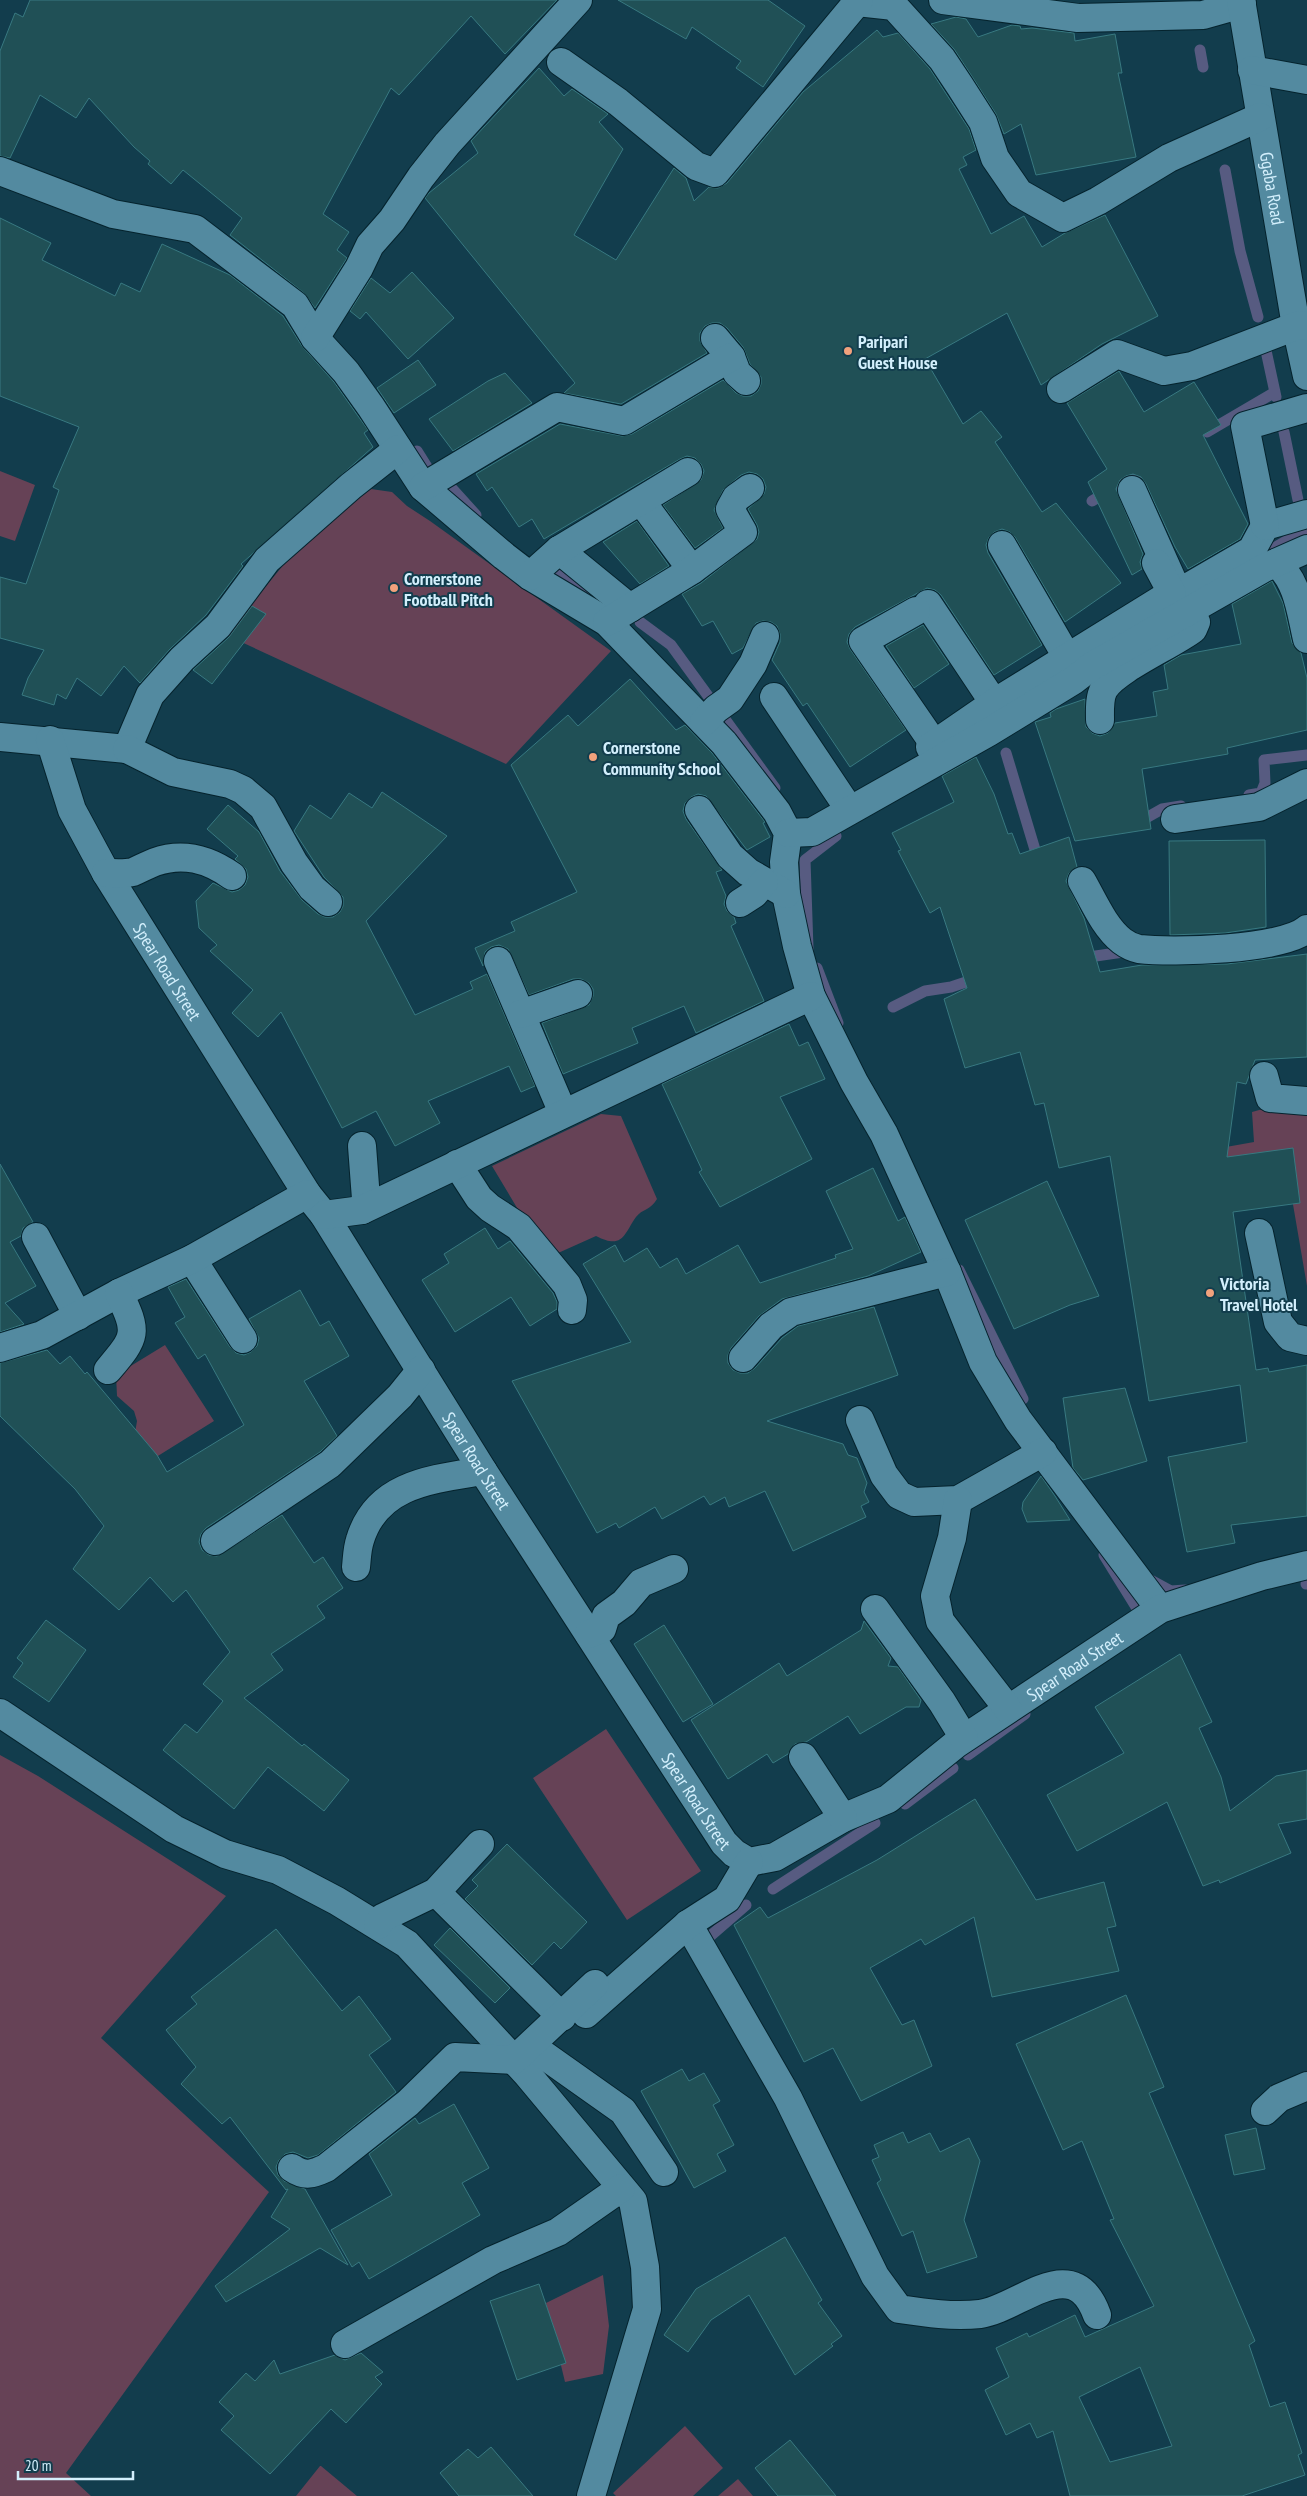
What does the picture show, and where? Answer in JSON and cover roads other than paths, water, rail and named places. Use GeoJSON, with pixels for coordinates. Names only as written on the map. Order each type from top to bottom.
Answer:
{"type":"FeatureCollection","features":[{"type":"Feature","properties":{"kind":"street"},"geometry":{"type":"LineString","coordinates":[[315,338],[359,268],[370,245],[392,220],[420,177],[447,144],[578,0]]}},
{"type":"Feature","properties":{"kind":"street"},"geometry":{"type":"LineString","coordinates":[[943,0],[1078,18],[1203,15],[1241,2]]}},
{"type":"Feature","properties":{"kind":"street"},"geometry":{"type":"LineString","coordinates":[[561,62],[618,102],[696,166],[715,173],[858,1],[894,6],[942,59],[984,122],[995,158],[1020,193],[1063,218],[1098,201],[1169,158],[1260,117]]}},
{"type":"Feature","properties":{"kind":"street","name":"Ggaba Road"},"geometry":{"type":"LineString","coordinates":[[1241,2],[1260,117],[1301,325],[1307,376]]}},
{"type":"Feature","properties":{"kind":"street"},"geometry":{"type":"LineString","coordinates":[[1252,70],[1307,80]]}},
{"type":"Feature","properties":{"kind":"street"},"geometry":{"type":"LineString","coordinates":[[0,171],[113,214],[194,229],[295,305],[315,338],[346,372],[423,487],[530,576],[607,622],[724,743],[777,812],[800,832]]}},
{"type":"Feature","properties":{"kind":"street"},"geometry":{"type":"LineString","coordinates":[[1061,389],[1117,354],[1164,371],[1192,366],[1301,325]]}},
{"type":"Feature","properties":{"kind":"street"},"geometry":{"type":"LineString","coordinates":[[423,487],[557,407],[624,421],[723,347],[737,373],[746,381]]}},
{"type":"Feature","properties":{"kind":"street"},"geometry":{"type":"LineString","coordinates":[[775,888],[784,862],[800,832],[828,802],[843,800],[934,744],[994,703],[1070,669],[1092,666],[1189,610],[1210,586],[1252,550],[1265,526],[1245,426],[1307,408]]}},
{"type":"Feature","properties":{"kind":"street"},"geometry":{"type":"LineString","coordinates":[[127,749],[150,695],[182,659],[218,626],[267,560],[351,486],[398,449]]}},
{"type":"Feature","properties":{"kind":"street"},"geometry":{"type":"LineString","coordinates":[[530,576],[559,550],[688,472]]}},
{"type":"Feature","properties":{"kind":"street"},"geometry":{"type":"LineString","coordinates":[[607,622],[692,570],[743,532],[730,509],[736,498],[750,488]]}},
{"type":"Feature","properties":{"kind":"street"},"geometry":{"type":"LineString","coordinates":[[1132,490],[1178,593],[1210,586],[1276,563],[1307,549]]}},
{"type":"Feature","properties":{"kind":"street"},"geometry":{"type":"LineString","coordinates":[[641,501],[692,570]]}},
{"type":"Feature","properties":{"kind":"street"},"geometry":{"type":"LineString","coordinates":[[1265,526],[1307,514]]}},
{"type":"Feature","properties":{"kind":"street"},"geometry":{"type":"LineString","coordinates":[[1002,546],[1070,669]]}},
{"type":"Feature","properties":{"kind":"street"},"geometry":{"type":"LineString","coordinates":[[559,550],[630,608]]}},
{"type":"Feature","properties":{"kind":"street"},"geometry":{"type":"LineString","coordinates":[[800,832],[989,732],[1172,593],[1156,563]]}},
{"type":"Feature","properties":{"kind":"street"},"geometry":{"type":"LineString","coordinates":[[1276,563],[1286,571],[1298,601],[1307,639]]}},
{"type":"Feature","properties":{"kind":"street"},"geometry":{"type":"LineString","coordinates":[[934,744],[863,641],[922,608],[994,703]]}},
{"type":"Feature","properties":{"kind":"street"},"geometry":{"type":"LineString","coordinates":[[1100,720],[1100,702],[1104,689],[1116,677],[1194,629],[1195,619],[1189,610]]}},
{"type":"Feature","properties":{"kind":"street"},"geometry":{"type":"LineString","coordinates":[[704,722],[716,709],[730,699],[753,664],[765,636]]}},
{"type":"Feature","properties":{"kind":"street"},"geometry":{"type":"LineString","coordinates":[[774,697],[843,800]]}},
{"type":"Feature","properties":{"kind":"street"},"geometry":{"type":"LineString","coordinates":[[0,737],[50,740],[127,749],[173,772],[230,784],[243,790],[263,807],[294,864],[312,888],[328,902]]}},
{"type":"Feature","properties":{"kind":"street","name":"Spear Road Street"},"geometry":{"type":"LineString","coordinates":[[50,740],[72,810],[106,873],[307,1194],[324,1215],[483,1471],[724,1843],[734,1853],[748,1862],[775,1857],[843,1818],[888,1799],[964,1738],[1160,1610],[1262,1576],[1307,1565]]}},
{"type":"Feature","properties":{"kind":"street"},"geometry":{"type":"LineString","coordinates":[[1175,819],[1259,807],[1307,783]]}},
{"type":"Feature","properties":{"kind":"street"},"geometry":{"type":"LineString","coordinates":[[699,810],[730,856],[775,888],[797,946],[811,996],[854,1082],[884,1134],[947,1272],[982,1362],[1018,1420],[1160,1610]]}},
{"type":"Feature","properties":{"kind":"street"},"geometry":{"type":"LineString","coordinates":[[106,873],[131,872],[156,862],[176,857],[200,859],[217,865],[232,876]]}},
{"type":"Feature","properties":{"kind":"street"},"geometry":{"type":"LineString","coordinates":[[1082,881],[1107,924],[1122,940],[1137,949],[1217,950],[1272,942],[1307,929]]}},
{"type":"Feature","properties":{"kind":"street"},"geometry":{"type":"LineString","coordinates":[[740,904],[754,894],[775,888]]}},
{"type":"Feature","properties":{"kind":"street"},"geometry":{"type":"LineString","coordinates":[[498,961],[563,1113]]}},
{"type":"Feature","properties":{"kind":"street"},"geometry":{"type":"LineString","coordinates":[[521,1014],[578,994]]}},
{"type":"Feature","properties":{"kind":"street"},"geometry":{"type":"LineString","coordinates":[[324,1215],[362,1210],[811,996]]}},
{"type":"Feature","properties":{"kind":"street"},"geometry":{"type":"LineString","coordinates":[[1264,1076],[1270,1098],[1307,1101]]}},
{"type":"Feature","properties":{"kind":"street"},"geometry":{"type":"LineString","coordinates":[[362,1146],[366,1199],[362,1210]]}},
{"type":"Feature","properties":{"kind":"street"},"geometry":{"type":"LineString","coordinates":[[457,1164],[479,1198],[490,1208],[519,1227],[567,1285],[574,1300],[572,1310]]}},
{"type":"Feature","properties":{"kind":"street"},"geometry":{"type":"LineString","coordinates":[[0,1348],[42,1335],[119,1293],[192,1259],[307,1194]]}},
{"type":"Feature","properties":{"kind":"street"},"geometry":{"type":"LineString","coordinates":[[1260,1233],[1278,1322],[1290,1337],[1307,1341]]}},
{"type":"Feature","properties":{"kind":"street"},"geometry":{"type":"LineString","coordinates":[[36,1237],[78,1316]]}},
{"type":"Feature","properties":{"kind":"street"},"geometry":{"type":"LineString","coordinates":[[192,1259],[243,1339]]}},
{"type":"Feature","properties":{"kind":"street"},"geometry":{"type":"LineString","coordinates":[[743,1358],[771,1326],[791,1312],[947,1272]]}},
{"type":"Feature","properties":{"kind":"street"},"geometry":{"type":"LineString","coordinates":[[108,1370],[125,1350],[133,1331],[132,1322],[119,1293]]}},
{"type":"Feature","properties":{"kind":"street"},"geometry":{"type":"LineString","coordinates":[[215,1541],[330,1464],[400,1396],[421,1370]]}},
{"type":"Feature","properties":{"kind":"street"},"geometry":{"type":"LineString","coordinates":[[860,1420],[884,1476],[900,1495],[914,1502],[958,1500],[1042,1452]]}},
{"type":"Feature","properties":{"kind":"street"},"geometry":{"type":"LineString","coordinates":[[356,1567],[360,1541],[368,1522],[380,1507],[397,1492],[415,1484],[483,1471]]}},
{"type":"Feature","properties":{"kind":"street"},"geometry":{"type":"LineString","coordinates":[[958,1500],[952,1538],[937,1583],[935,1609],[940,1622],[1008,1709]]}},
{"type":"Feature","properties":{"kind":"street"},"geometry":{"type":"LineString","coordinates":[[589,1634],[602,1629],[606,1616],[624,1603],[641,1583],[674,1569]]}},
{"type":"Feature","properties":{"kind":"street"},"geometry":{"type":"LineString","coordinates":[[875,1608],[942,1702],[964,1738]]}},
{"type":"Feature","properties":{"kind":"street"},"geometry":{"type":"LineString","coordinates":[[0,1713],[174,1829],[225,1854],[278,1870],[378,1925],[407,1944],[528,2063],[621,2188],[633,2201],[645,2267],[646,2309],[591,2496]]}},
{"type":"Feature","properties":{"kind":"street"},"geometry":{"type":"LineString","coordinates":[[803,1757],[843,1818]]}},
{"type":"Feature","properties":{"kind":"street"},"geometry":{"type":"LineString","coordinates":[[378,1925],[382,1918],[436,1892],[480,1844]]}},
{"type":"Feature","properties":{"kind":"street"},"geometry":{"type":"LineString","coordinates":[[528,2063],[688,1924],[727,1899],[748,1862]]}},
{"type":"Feature","properties":{"kind":"street"},"geometry":{"type":"LineString","coordinates":[[436,1892],[562,2016]]}},
{"type":"Feature","properties":{"kind":"street"},"geometry":{"type":"LineString","coordinates":[[688,1924],[788,2098],[875,2276],[899,2309],[942,2315],[982,2314],[1043,2288],[1061,2284],[1075,2287],[1091,2298],[1097,2315]]}},
{"type":"Feature","properties":{"kind":"street"},"geometry":{"type":"LineString","coordinates":[[528,2063],[562,2016],[595,1984]]}},
{"type":"Feature","properties":{"kind":"street"},"geometry":{"type":"LineString","coordinates":[[292,2168],[304,2174],[311,2174],[326,2168],[408,2103],[455,2057],[528,2063],[623,2111],[664,2172]]}},
{"type":"Feature","properties":{"kind":"street"},"geometry":{"type":"LineString","coordinates":[[1265,2111],[1279,2098],[1307,2086]]}},
{"type":"Feature","properties":{"kind":"street"},"geometry":{"type":"LineString","coordinates":[[344,2344],[493,2260],[558,2232],[621,2188]]}},
{"type":"Feature","properties":{"kind":"waterway"},"geometry":{"type":"LineString","coordinates":[[1200,50],[1203,67]]}},
{"type":"Feature","properties":{"kind":"waterway"},"geometry":{"type":"LineString","coordinates":[[1225,170],[1240,251],[1258,317]]}},
{"type":"Feature","properties":{"kind":"waterway"},"geometry":{"type":"LineString","coordinates":[[1265,346],[1276,397]]}},
{"type":"Feature","properties":{"kind":"waterway"},"geometry":{"type":"LineString","coordinates":[[1207,432],[1275,392]]}},
{"type":"Feature","properties":{"kind":"waterway"},"geometry":{"type":"LineString","coordinates":[[1284,432],[1298,500]]}},
{"type":"Feature","properties":{"kind":"waterway"},"geometry":{"type":"LineString","coordinates":[[417,451],[427,467]]}},
{"type":"Feature","properties":{"kind":"waterway"},"geometry":{"type":"LineString","coordinates":[[1092,501],[1149,467]]}},
{"type":"Feature","properties":{"kind":"waterway"},"geometry":{"type":"LineString","coordinates":[[447,483],[476,515]]}},
{"type":"Feature","properties":{"kind":"waterway"},"geometry":{"type":"LineString","coordinates":[[1257,558],[1305,530]]}},
{"type":"Feature","properties":{"kind":"waterway"},"geometry":{"type":"LineString","coordinates":[[542,564],[601,600]]}},
{"type":"Feature","properties":{"kind":"waterway"},"geometry":{"type":"LineString","coordinates":[[640,622],[671,645],[775,788]]}},
{"type":"Feature","properties":{"kind":"waterway"},"geometry":{"type":"LineString","coordinates":[[1006,753],[1039,863]]}},
{"type":"Feature","properties":{"kind":"waterway"},"geometry":{"type":"LineString","coordinates":[[1249,795],[1261,793],[1265,783],[1264,760],[1307,755]]}},
{"type":"Feature","properties":{"kind":"waterway"},"geometry":{"type":"LineString","coordinates":[[1139,822],[1162,809],[1181,806]]}},
{"type":"Feature","properties":{"kind":"waterway"},"geometry":{"type":"LineString","coordinates":[[808,949],[805,860],[836,836]]}},
{"type":"Feature","properties":{"kind":"waterway"},"geometry":{"type":"LineString","coordinates":[[1082,958],[1130,951]]}},
{"type":"Feature","properties":{"kind":"waterway"},"geometry":{"type":"LineString","coordinates":[[817,968],[838,1023]]}},
{"type":"Feature","properties":{"kind":"waterway"},"geometry":{"type":"LineString","coordinates":[[893,1007],[925,991],[951,987],[978,978]]}},
{"type":"Feature","properties":{"kind":"waterway"},"geometry":{"type":"LineString","coordinates":[[959,1270],[1023,1399]]}},
{"type":"Feature","properties":{"kind":"waterway"},"geometry":{"type":"LineString","coordinates":[[1104,1555],[1138,1610]]}},
{"type":"Feature","properties":{"kind":"waterway"},"geometry":{"type":"LineString","coordinates":[[1147,1578],[1171,1591],[1185,1590]]}},
{"type":"Feature","properties":{"kind":"waterway"},"geometry":{"type":"LineString","coordinates":[[968,1755],[1025,1714]]}},
{"type":"Feature","properties":{"kind":"waterway"},"geometry":{"type":"LineString","coordinates":[[905,1804],[953,1768]]}},
{"type":"Feature","properties":{"kind":"waterway"},"geometry":{"type":"LineString","coordinates":[[773,1889],[875,1823]]}},
{"type":"Feature","properties":{"kind":"waterway"},"geometry":{"type":"LineString","coordinates":[[708,1938],[746,1905]]}},
{"type":"Feature","properties":{"kind":"place","name":"Paripari Guest House"},"geometry":{"type":"Point","coordinates":[848,351]}},
{"type":"Feature","properties":{"kind":"place","name":"Cornerstone Football Pitch"},"geometry":{"type":"Point","coordinates":[394,588]}},
{"type":"Feature","properties":{"kind":"place","name":"Cornerstone Community School"},"geometry":{"type":"Point","coordinates":[593,757]}},
{"type":"Feature","properties":{"kind":"place","name":"Victoria Travel Hotel"},"geometry":{"type":"Point","coordinates":[1210,1293]}}]}
